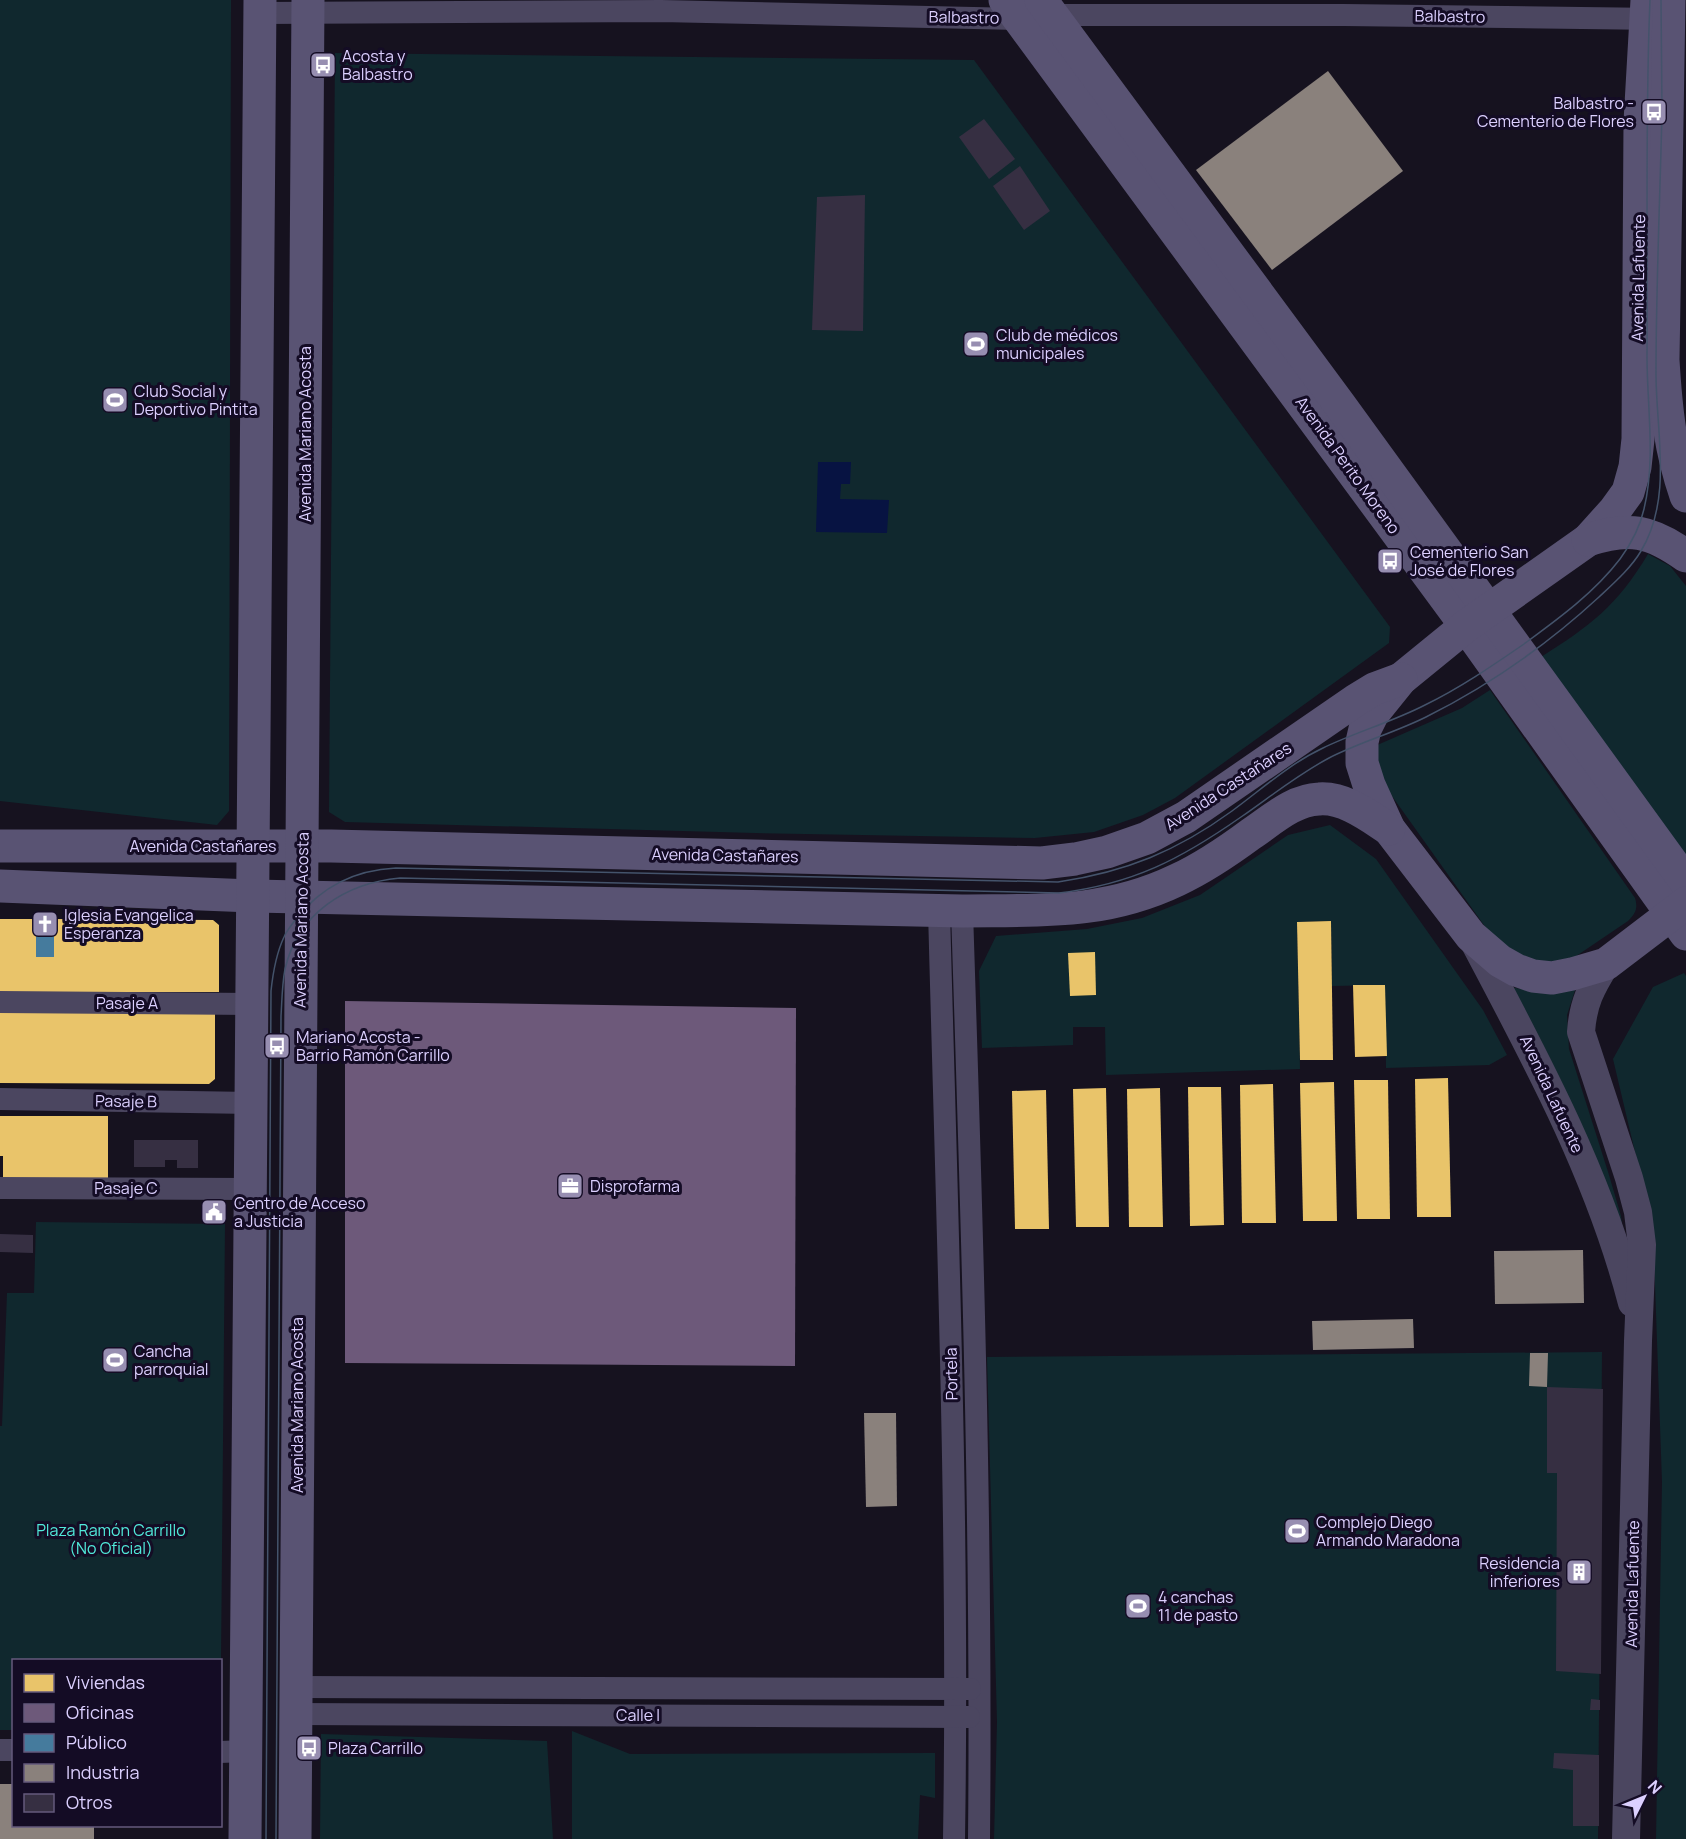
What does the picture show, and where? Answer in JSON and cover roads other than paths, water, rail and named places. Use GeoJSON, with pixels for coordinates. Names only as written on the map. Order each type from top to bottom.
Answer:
{"type":"FeatureCollection","features":[{"type":"Feature","properties":{"kind":"main road"},"geometry":{"type":"LineString","coordinates":[[245,1839],[233,1752],[251,1189],[260,6]]}},
{"type":"Feature","properties":{"kind":"main road","name":"Avenida Mariano Acosta"},"geometry":{"type":"LineString","coordinates":[[295,1839],[308,6]]}},
{"type":"Feature","properties":{"kind":"main road","name":"Avenida Perito Moreno"},"geometry":{"type":"LineString","coordinates":[[1034,7],[1478,618],[1681,917]]}},
{"type":"Feature","properties":{"kind":"main road","name":"Avenida Lafuente"},"geometry":{"type":"LineString","coordinates":[[1401,679],[1478,618],[1588,540],[1628,492],[1635,466],[1638,439],[1640,122],[1657,9]]}},
{"type":"Feature","properties":{"kind":"main road","name":"Avenida Lafuente"},"geometry":{"type":"LineString","coordinates":[[1657,9],[1666,417],[1686,496]]}},
{"type":"Feature","properties":{"kind":"main road","name":"Avenida Lafuente"},"geometry":{"type":"LineString","coordinates":[[1588,540],[1608,533],[1650,534],[1669,543],[1686,556]]}},
{"type":"Feature","properties":{"kind":"main road","name":"Avenida Perito Moreno"},"geometry":{"type":"LineString","coordinates":[[1478,618],[1686,882]]}},
{"type":"Feature","properties":{"kind":"main road"},"geometry":{"type":"LineString","coordinates":[[1401,679],[1372,715],[1365,729],[1362,742],[1362,763],[1369,785],[1389,829],[1471,936],[1500,961],[1533,976],[1552,978],[1572,974],[1606,964],[1681,917]]}},
{"type":"Feature","properties":{"kind":"main road","name":"Avenida Castañares"},"geometry":{"type":"LineString","coordinates":[[0,846],[303,846],[1042,863],[1075,860],[1147,838],[1186,818],[1356,700],[1374,689],[1401,679]]}},
{"type":"Feature","properties":{"kind":"main road"},"geometry":{"type":"LineString","coordinates":[[0,886],[252,896],[950,910],[1070,910],[1098,906],[1136,896],[1178,880],[1231,849],[1284,812],[1307,800],[1333,800],[1354,808],[1389,829]]}},
{"type":"Feature","properties":{"kind":"main road"},"geometry":{"type":"LineString","coordinates":[[98,846],[98,890]]}},
{"type":"Feature","properties":{"kind":"street","name":"Balbastro"},"geometry":{"type":"LineString","coordinates":[[260,6],[1657,9]]}},
{"type":"Feature","properties":{"kind":"street","name":"Portela"},"geometry":{"type":"LineString","coordinates":[[950,910],[949,1287],[956,1689],[954,1839]]}},
{"type":"Feature","properties":{"kind":"street","name":"Portela"},"geometry":{"type":"LineString","coordinates":[[950,910],[972,1244],[980,1689],[979,1839]]}},
{"type":"Feature","properties":{"kind":"street","name":"Avenida Lafuente"},"geometry":{"type":"LineString","coordinates":[[1471,936],[1529,1044],[1588,1171],[1621,1259],[1638,1328]]}},
{"type":"Feature","properties":{"kind":"street","name":"Avenida Lafuente"},"geometry":{"type":"LineString","coordinates":[[1606,964],[1589,992],[1582,1013],[1581,1032],[1629,1178],[1638,1212],[1642,1245],[1626,1839]]}},
{"type":"Feature","properties":{"kind":"street","name":"Pasaje A"},"geometry":{"type":"LineString","coordinates":[[0,1002],[253,1004]]}},
{"type":"Feature","properties":{"kind":"street","name":"Pasaje B"},"geometry":{"type":"LineString","coordinates":[[0,1100],[252,1103]]}},
{"type":"Feature","properties":{"kind":"street","name":"Pasaje C"},"geometry":{"type":"LineString","coordinates":[[0,1188],[251,1189]]}},
{"type":"Feature","properties":{"kind":"street","name":"Calle I"},"geometry":{"type":"LineString","coordinates":[[296,1701],[980,1689]]}},
{"type":"Feature","properties":{"kind":"street","name":"Calle I"},"geometry":{"type":"LineString","coordinates":[[296,1701],[956,1718],[980,1716]]}},
{"type":"Feature","properties":{"kind":"tram line"},"geometry":{"type":"LineString","coordinates":[[266,1839],[271,991],[279,950],[291,925],[317,897],[341,882],[367,872],[396,868],[1058,882],[1083,878],[1150,858],[1191,838],[1311,754],[1425,705],[1463,684],[1512,652],[1550,625],[1599,583],[1620,559],[1631,541],[1644,509],[1650,471],[1647,356],[1647,133],[1650,0]]}},
{"type":"Feature","properties":{"kind":"tram line"},"geometry":{"type":"LineString","coordinates":[[276,1839],[281,1016],[285,969],[291,949],[301,932],[327,904],[343,894],[361,886],[400,878],[1059,893],[1086,889],[1133,876],[1177,857],[1219,832],[1317,765],[1341,752],[1426,717],[1472,692],[1517,663],[1579,614],[1627,569],[1641,551],[1651,531],[1657,509],[1660,487],[1656,374],[1662,112],[1661,0]]}},
{"type":"Feature","properties":{"kind":"place","name":"Acosta y Balbastro"},"geometry":{"type":"Point","coordinates":[323,65]}},
{"type":"Feature","properties":{"kind":"place","name":"Balbastro - Cementerio de Flores"},"geometry":{"type":"Point","coordinates":[1654,112]}},
{"type":"Feature","properties":{"kind":"place","name":"Club de médicos municipales"},"geometry":{"type":"Point","coordinates":[976,344]}},
{"type":"Feature","properties":{"kind":"place","name":"Club Social y Deportivo Pintita"},"geometry":{"type":"Point","coordinates":[115,400]}},
{"type":"Feature","properties":{"kind":"place","name":"Cementerio San José de Flores"},"geometry":{"type":"Point","coordinates":[1390,561]}},
{"type":"Feature","properties":{"kind":"place","name":"Iglesia Evangelica Esperanza"},"geometry":{"type":"Point","coordinates":[45,924]}},
{"type":"Feature","properties":{"kind":"place","name":"Mariano Acosta - Barrio Ramón Carrillo"},"geometry":{"type":"Point","coordinates":[277,1046]}},
{"type":"Feature","properties":{"kind":"place","name":"Disprofarma"},"geometry":{"type":"Point","coordinates":[570,1186]}},
{"type":"Feature","properties":{"kind":"place","name":"Centro de Acceso a Justicia"},"geometry":{"type":"Point","coordinates":[214,1212]}},
{"type":"Feature","properties":{"kind":"place","name":"Cancha parroquial"},"geometry":{"type":"Point","coordinates":[115,1360]}},
{"type":"Feature","properties":{"kind":"place","name":"Complejo Diego Armando Maradona"},"geometry":{"type":"Point","coordinates":[1297,1531]}},
{"type":"Feature","properties":{"kind":"place","name":"Residencia inferiores"},"geometry":{"type":"Point","coordinates":[1579,1572]}},
{"type":"Feature","properties":{"kind":"place","name":"4 canchas 11 de pasto"},"geometry":{"type":"Point","coordinates":[1138,1606]}},
{"type":"Feature","properties":{"kind":"place","name":"Plaza Carrillo"},"geometry":{"type":"Point","coordinates":[309,1748]}},
{"type":"Feature","properties":{"kind":"park label","name":"Plaza Ramón Carrillo (No Oficial)"},"geometry":{"type":"Point","coordinates":[111,1539]}}]}
